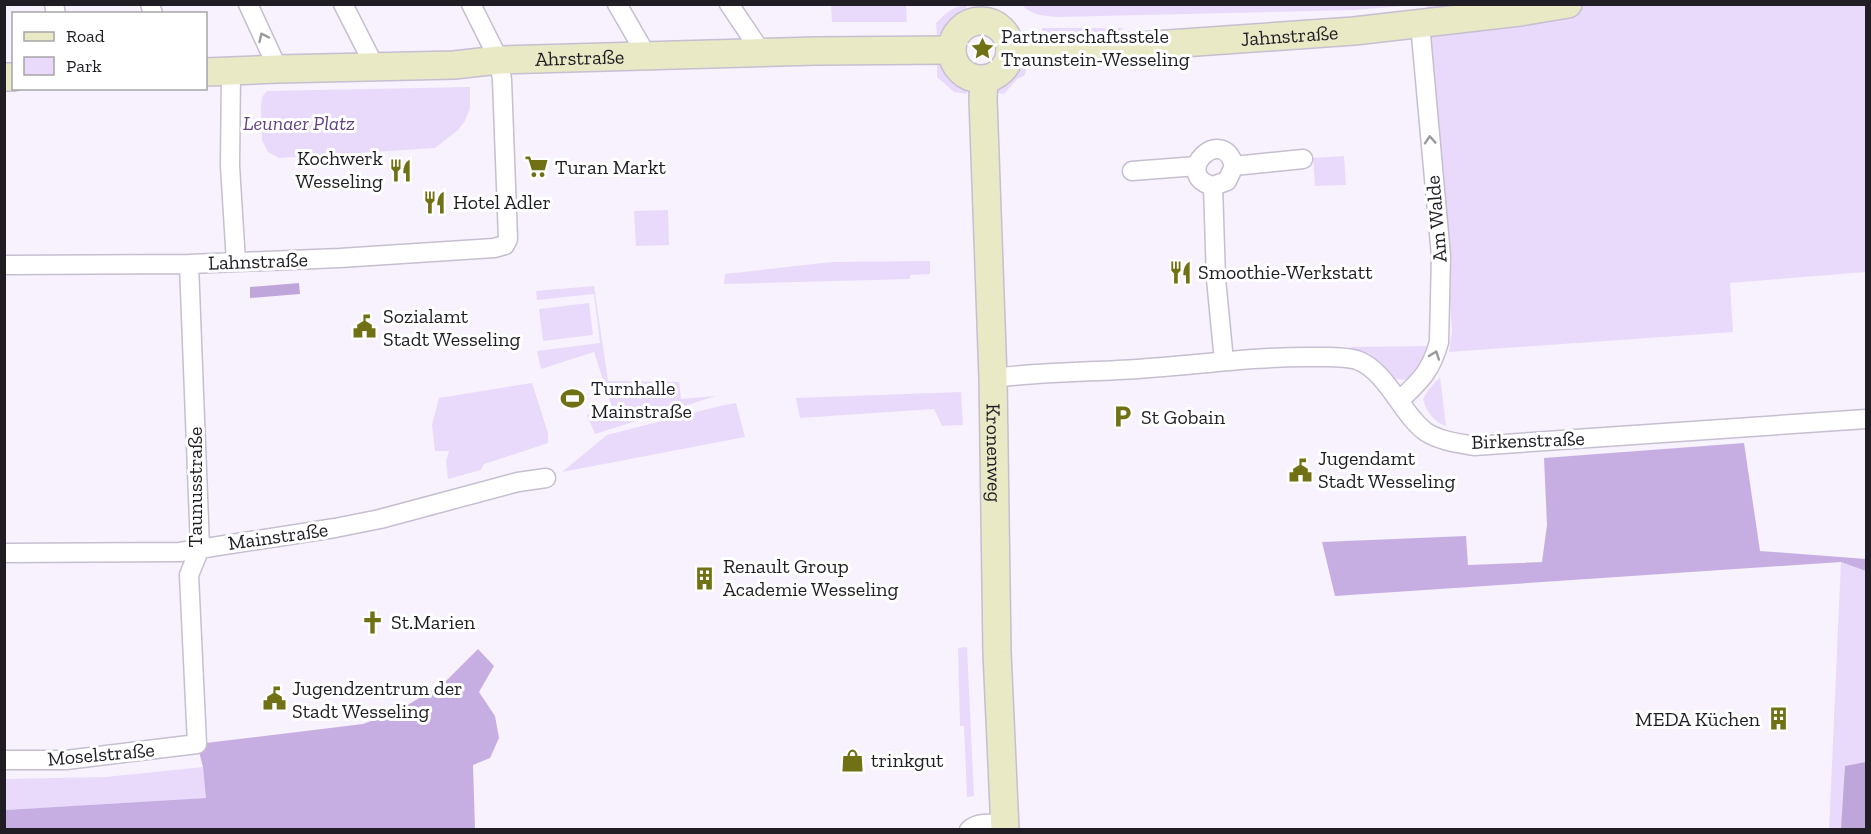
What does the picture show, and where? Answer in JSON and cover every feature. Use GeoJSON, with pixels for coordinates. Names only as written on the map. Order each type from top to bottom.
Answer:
{"type":"FeatureCollection","features":[{"type":"Feature","properties":{"kind":"street"},"geometry":{"type":"LineString","coordinates":[[248,4],[278,69]]}},
{"type":"Feature","properties":{"kind":"street"},"geometry":{"type":"LineString","coordinates":[[343,4],[375,67]]}},
{"type":"Feature","properties":{"kind":"street"},"geometry":{"type":"LineString","coordinates":[[471,4],[499,60]]}},
{"type":"Feature","properties":{"kind":"street"},"geometry":{"type":"LineString","coordinates":[[617,4],[647,56]]}},
{"type":"Feature","properties":{"kind":"street"},"geometry":{"type":"LineString","coordinates":[[729,4],[762,53]]}},
{"type":"Feature","properties":{"kind":"street","name":"Jahnstraße"},"geometry":{"type":"LineString","coordinates":[[1010,51],[1109,48],[1342,32],[1420,24],[1519,8],[1568,4]]}},
{"type":"Feature","properties":{"kind":"street"},"geometry":{"type":"LineString","coordinates":[[980,13],[1001,30],[1008,39],[1010,51],[1008,61],[1002,70],[994,76],[975,79],[960,70],[955,63],[952,50],[954,38],[980,13]]}},
{"type":"Feature","properties":{"kind":"street","name":"Am Walde"},"geometry":{"type":"LineString","coordinates":[[1400,400],[1425,376],[1436,356],[1439,342],[1441,256],[1420,24]]}},
{"type":"Feature","properties":{"kind":"street","name":"Ahrstraße"},"geometry":{"type":"LineString","coordinates":[[218,72],[454,65],[499,60],[952,50]]}},
{"type":"Feature","properties":{"kind":"street","name":"Lahnstraße"},"geometry":{"type":"LineString","coordinates":[[4,265],[189,264],[340,258],[494,248],[505,245],[508,239],[499,60]]}},
{"type":"Feature","properties":{"kind":"street"},"geometry":{"type":"LineString","coordinates":[[218,72],[230,166],[236,262]]}},
{"type":"Feature","properties":{"kind":"street","name":"Kronenweg"},"geometry":{"type":"LineString","coordinates":[[969,830],[973,826],[986,824],[1005,827],[997,652],[993,378],[984,79]]}},
{"type":"Feature","properties":{"kind":"street"},"geometry":{"type":"LineString","coordinates":[[1212,149],[1227,154],[1233,159],[1234,166],[1227,181],[1214,186],[1201,179],[1197,166],[1201,156],[1212,149]]}},
{"type":"Feature","properties":{"kind":"street"},"geometry":{"type":"LineString","coordinates":[[1234,166],[1303,159]]}},
{"type":"Feature","properties":{"kind":"street"},"geometry":{"type":"LineString","coordinates":[[1132,171],[1197,166]]}},
{"type":"Feature","properties":{"kind":"street"},"geometry":{"type":"LineString","coordinates":[[1214,186],[1216,279],[1224,361]]}},
{"type":"Feature","properties":{"kind":"street","name":"Taunusstraße"},"geometry":{"type":"LineString","coordinates":[[189,264],[200,548],[189,575],[197,744]]}},
{"type":"Feature","properties":{"kind":"street","name":"Birkenstraße"},"geometry":{"type":"LineString","coordinates":[[993,378],[1224,361],[1295,357],[1347,358],[1359,361],[1370,369],[1400,400],[1419,426],[1428,433],[1449,441],[1474,446],[1866,419]]}},
{"type":"Feature","properties":{"kind":"street","name":"Mainstraße"},"geometry":{"type":"LineString","coordinates":[[4,553],[180,552],[357,524],[518,482],[546,478]]}},
{"type":"Feature","properties":{"kind":"street","name":"Moselstraße"},"geometry":{"type":"LineString","coordinates":[[4,760],[66,760],[197,744]]}},
{"type":"Feature","properties":{"kind":"green space"},"geometry":{"type":"Polygon","coordinates":[[[831,5],[906,5],[907,22],[832,22],[831,5]]]}},
{"type":"Feature","properties":{"kind":"green space"},"geometry":{"type":"Polygon","coordinates":[[[967,5],[959,20],[937,36],[936,23],[950,11],[967,5]]]}},
{"type":"Feature","properties":{"kind":"green space"},"geometry":{"type":"Polygon","coordinates":[[[1022,5],[1416,5],[1355,10],[1057,17],[1034,13],[1022,5]]]}},
{"type":"Feature","properties":{"kind":"green space"},"geometry":{"type":"Polygon","coordinates":[[[1427,5],[1866,5],[1866,272],[1730,283],[1733,332],[1449,352],[1452,331],[1427,5]]]}},
{"type":"Feature","properties":{"kind":"green space"},"geometry":{"type":"Polygon","coordinates":[[[1042,28],[1123,28],[1113,36],[1069,33],[1042,36],[1042,28]]]}},
{"type":"Feature","properties":{"kind":"green space"},"geometry":{"type":"Polygon","coordinates":[[[937,62],[956,75],[967,94],[954,92],[937,77],[937,62]]]}},
{"type":"Feature","properties":{"kind":"green space"},"geometry":{"type":"Polygon","coordinates":[[[1027,63],[1025,75],[1017,79],[1004,94],[994,92],[1007,73],[1027,63]]]}},
{"type":"Feature","properties":{"kind":"green space","name":"Leunaer Platz"},"geometry":{"type":"Polygon","coordinates":[[[470,87],[470,108],[465,121],[458,130],[435,148],[279,158],[268,152],[262,140],[262,97],[267,91],[470,87]]]}},
{"type":"Feature","properties":{"kind":"green space"},"geometry":{"type":"Polygon","coordinates":[[[1344,156],[1346,185],[1315,186],[1313,158],[1344,156]]]}},
{"type":"Feature","properties":{"kind":"green space"},"geometry":{"type":"Polygon","coordinates":[[[668,210],[669,245],[636,246],[634,211],[668,210]]]}},
{"type":"Feature","properties":{"kind":"green space"},"geometry":{"type":"Polygon","coordinates":[[[930,261],[930,274],[910,275],[910,279],[724,284],[725,274],[832,262],[930,261]]]}},
{"type":"Feature","properties":{"kind":"green space"},"geometry":{"type":"Polygon","coordinates":[[[594,286],[608,381],[679,382],[681,399],[727,395],[716,396],[595,434],[587,415],[612,407],[594,352],[541,369],[537,351],[600,343],[594,294],[537,300],[536,291],[594,286]]]}},
{"type":"Feature","properties":{"kind":"green space"},"geometry":{"type":"Polygon","coordinates":[[[589,303],[593,335],[543,341],[539,309],[589,303]]]}},
{"type":"Feature","properties":{"kind":"green space"},"geometry":{"type":"Polygon","coordinates":[[[1432,346],[1429,355],[1409,380],[1395,379],[1382,369],[1351,353],[1351,347],[1432,346]]]}},
{"type":"Feature","properties":{"kind":"green space"},"geometry":{"type":"Polygon","coordinates":[[[1440,377],[1446,426],[1431,416],[1423,399],[1440,377]]]}},
{"type":"Feature","properties":{"kind":"green space"},"geometry":{"type":"Polygon","coordinates":[[[532,383],[548,433],[548,443],[484,464],[481,470],[448,479],[446,461],[449,451],[435,451],[432,425],[439,398],[532,383]]]}},
{"type":"Feature","properties":{"kind":"green space"},"geometry":{"type":"Polygon","coordinates":[[[961,392],[963,425],[942,426],[934,409],[800,418],[796,398],[961,392]]]}},
{"type":"Feature","properties":{"kind":"green space"},"geometry":{"type":"Polygon","coordinates":[[[736,403],[745,437],[562,472],[607,435],[736,403]]]}},
{"type":"Feature","properties":{"kind":"green space"},"geometry":{"type":"Polygon","coordinates":[[[1841,562],[1866,571],[1866,829],[1829,830],[1841,562]]]}},
{"type":"Feature","properties":{"kind":"green space"},"geometry":{"type":"Polygon","coordinates":[[[967,647],[974,796],[967,797],[964,726],[960,726],[958,648],[967,647]]]}},
{"type":"Feature","properties":{"kind":"green space"},"geometry":{"type":"Polygon","coordinates":[[[203,767],[207,798],[5,810],[5,779],[106,777],[203,767]]]}},
{"type":"Feature","properties":{"kind":"shaded area"},"geometry":{"type":"Polygon","coordinates":[[[299,283],[300,294],[250,298],[250,287],[299,283]]]}},
{"type":"Feature","properties":{"kind":"shaded area"},"geometry":{"type":"Polygon","coordinates":[[[1744,443],[1760,551],[1866,559],[1866,571],[1841,562],[1335,596],[1322,542],[1466,536],[1468,565],[1542,562],[1547,525],[1544,458],[1744,443]]]}},
{"type":"Feature","properties":{"kind":"shaded area"},"geometry":{"type":"Polygon","coordinates":[[[478,649],[494,666],[479,692],[495,716],[499,738],[490,758],[473,765],[475,829],[5,830],[5,810],[206,798],[203,767],[197,744],[363,724],[396,712],[444,683],[478,649]]]}},
{"type":"Feature","properties":{"kind":"shaded area"},"geometry":{"type":"Polygon","coordinates":[[[1866,762],[1866,829],[1841,829],[1845,766],[1866,762]]]}},
{"type":"Feature","properties":{"kind":"place","name":"Partnerschaftsstele Traunstein-Wesseling"},"geometry":{"type":"Point","coordinates":[983,48]}},
{"type":"Feature","properties":{"kind":"place","name":"Turan Markt"},"geometry":{"type":"Point","coordinates":[537,167]}},
{"type":"Feature","properties":{"kind":"place","name":"Kochwerk Wesseling"},"geometry":{"type":"Point","coordinates":[401,170]}},
{"type":"Feature","properties":{"kind":"place","name":"Hotel Adler"},"geometry":{"type":"Point","coordinates":[435,202]}},
{"type":"Feature","properties":{"kind":"place","name":"Smoothie-Werkstatt"},"geometry":{"type":"Point","coordinates":[1180,272]}},
{"type":"Feature","properties":{"kind":"place","name":"Sozialamt Stadt Wesseling"},"geometry":{"type":"Point","coordinates":[365,327]}},
{"type":"Feature","properties":{"kind":"place","name":"Turnhalle Mainstraße"},"geometry":{"type":"Point","coordinates":[573,399]}},
{"type":"Feature","properties":{"kind":"place","name":"St Gobain"},"geometry":{"type":"Point","coordinates":[1123,417]}},
{"type":"Feature","properties":{"kind":"place","name":"Jugendamt Stadt Wesseling"},"geometry":{"type":"Point","coordinates":[1300,470]}},
{"type":"Feature","properties":{"kind":"place","name":"Renault Group Academie Wesseling"},"geometry":{"type":"Point","coordinates":[705,578]}},
{"type":"Feature","properties":{"kind":"place","name":"St.Marien"},"geometry":{"type":"Point","coordinates":[373,622]}},
{"type":"Feature","properties":{"kind":"place","name":"Jugendzentrum der Stadt Wesseling"},"geometry":{"type":"Point","coordinates":[274,699]}},
{"type":"Feature","properties":{"kind":"place","name":"MEDA Küchen"},"geometry":{"type":"Point","coordinates":[1778,719]}},
{"type":"Feature","properties":{"kind":"place","name":"trinkgut"},"geometry":{"type":"Point","coordinates":[853,760]}}]}
